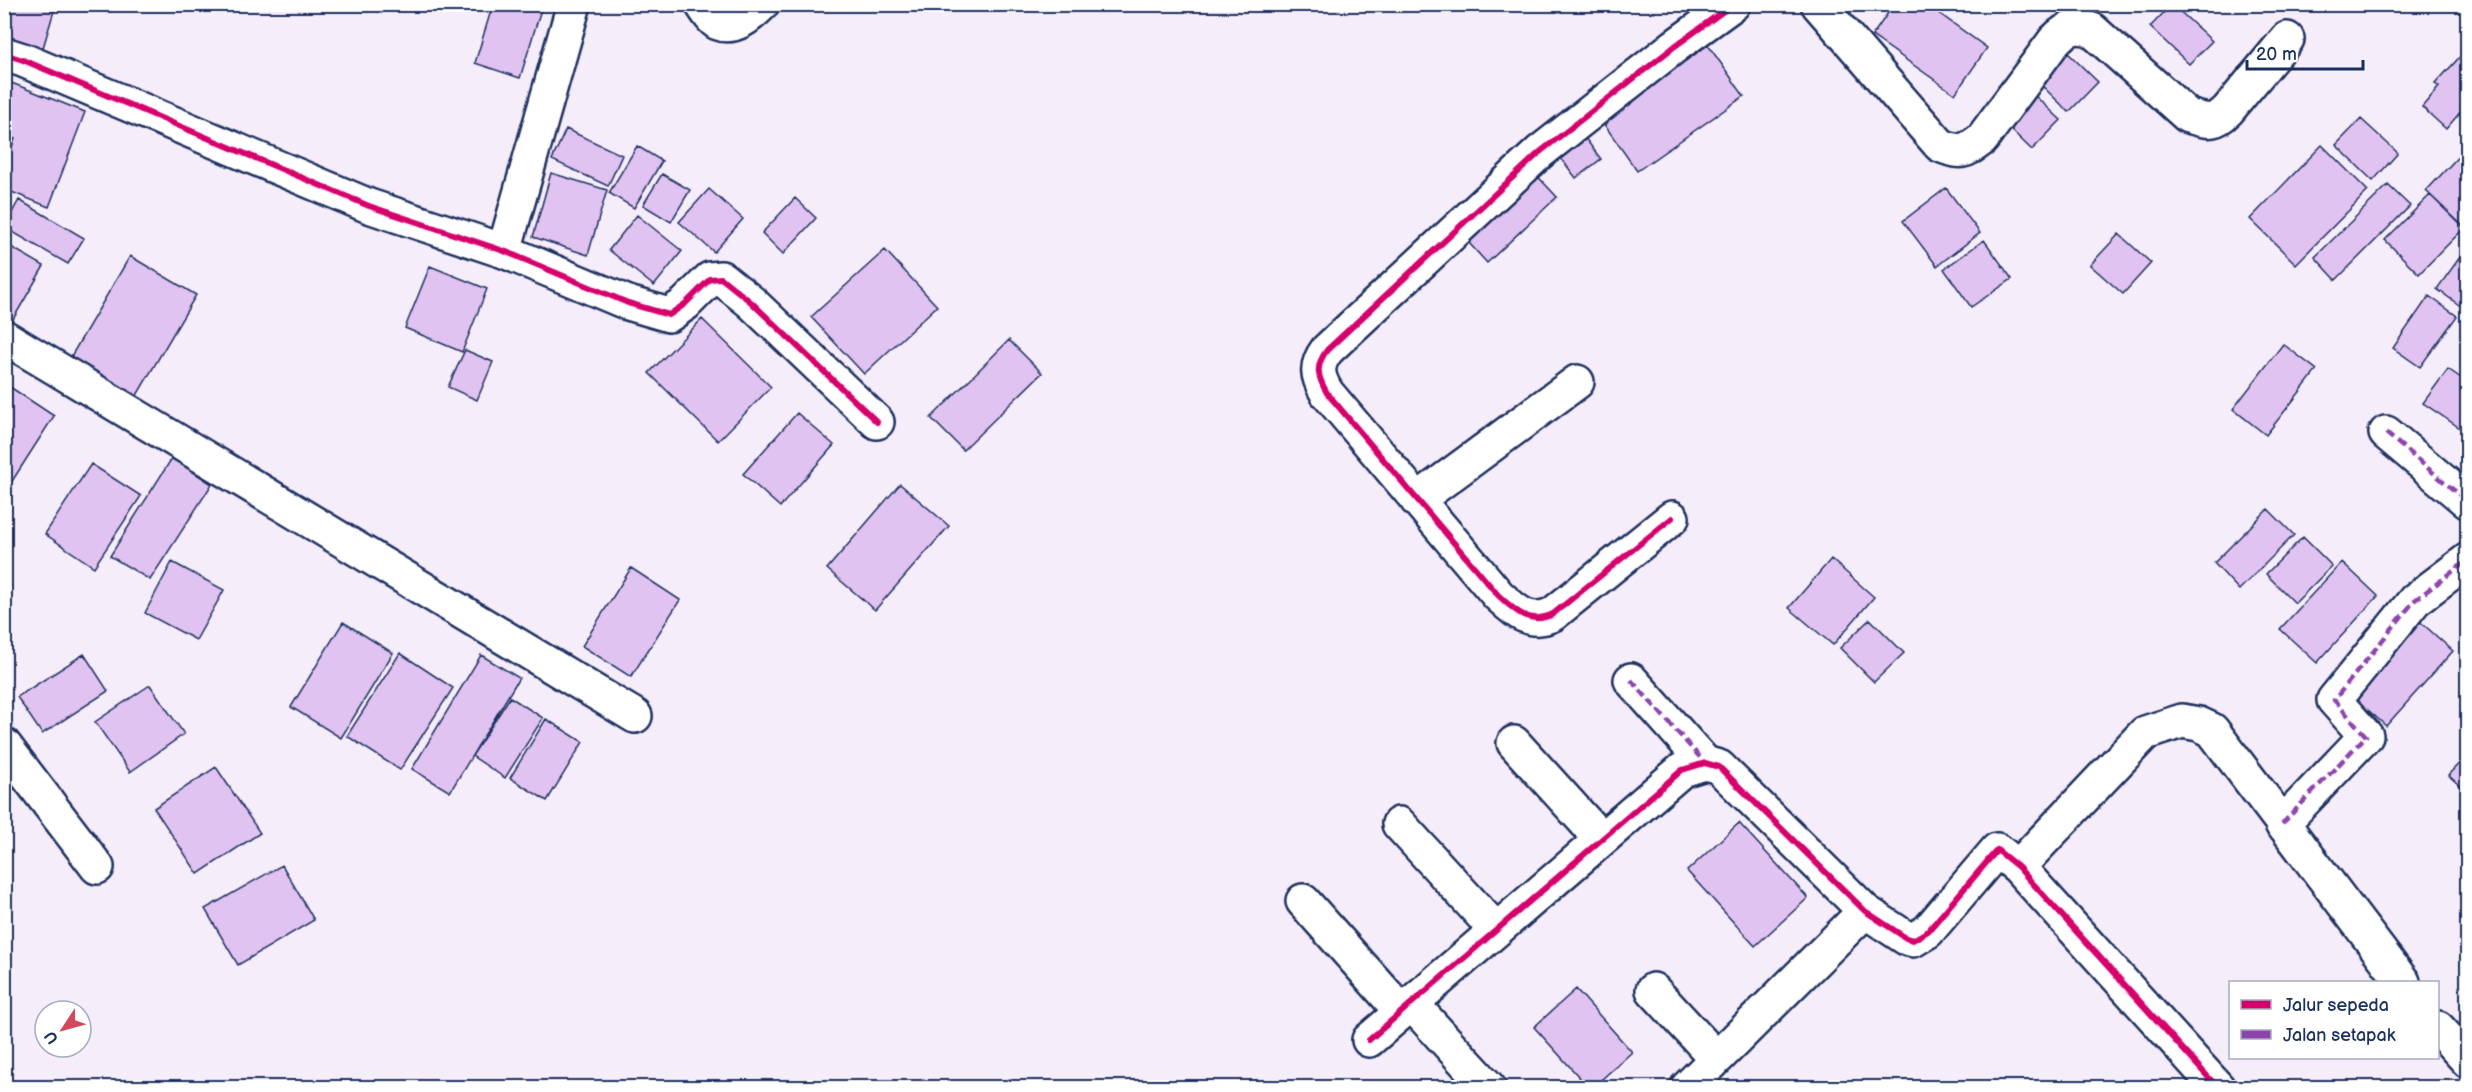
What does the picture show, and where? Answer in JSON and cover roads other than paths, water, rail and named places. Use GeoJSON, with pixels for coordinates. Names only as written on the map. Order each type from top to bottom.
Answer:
{"type":"FeatureCollection","features":[{"type":"Feature","properties":{"kind":"street"},"geometry":{"type":"LineString","coordinates":[[504,251],[574,4]]}},
{"type":"Feature","properties":{"kind":"street"},"geometry":{"type":"LineString","coordinates":[[702,4],[717,22],[729,25],[739,22],[762,4]]}},
{"type":"Feature","properties":{"kind":"street"},"geometry":{"type":"LineString","coordinates":[[1672,518],[1553,614],[1545,618],[1531,618],[1517,614],[1498,595],[1327,393],[1319,379],[1319,361],[1327,350],[1540,152],[1675,46],[1733,4]]}},
{"type":"Feature","properties":{"kind":"street"},"geometry":{"type":"LineString","coordinates":[[1818,4],[1940,145],[1954,152],[1969,150],[1982,139],[2055,40],[2064,31],[2074,27],[2092,30],[2188,116],[2207,121],[2218,120],[2228,110],[2287,39]]}},
{"type":"Feature","properties":{"kind":"street"},"geometry":{"type":"LineString","coordinates":[[4,54],[369,206],[504,251],[628,303],[665,315],[676,311],[710,279],[721,278],[752,302],[877,422]]}},
{"type":"Feature","properties":{"kind":"street"},"geometry":{"type":"LineString","coordinates":[[4,337],[635,716]]}},
{"type":"Feature","properties":{"kind":"street"},"geometry":{"type":"LineString","coordinates":[[1417,500],[1577,382]]}},
{"type":"Feature","properties":{"kind":"street"},"geometry":{"type":"LineString","coordinates":[[2386,433],[2468,502]]}},
{"type":"Feature","properties":{"kind":"street"},"geometry":{"type":"LineString","coordinates":[[2282,824],[2366,736],[2334,700],[2415,600],[2468,561]]}},
{"type":"Feature","properties":{"kind":"street"},"geometry":{"type":"LineString","coordinates":[[1631,680],[1705,762],[1719,767],[1865,911],[1906,938],[1913,940],[1928,931],[1997,850],[2018,867],[2218,1088]]}},
{"type":"Feature","properties":{"kind":"street"},"geometry":{"type":"LineString","coordinates":[[2018,867],[2145,733],[2182,721],[2199,724],[2212,730],[2402,981]]}},
{"type":"Feature","properties":{"kind":"street"},"geometry":{"type":"LineString","coordinates":[[1514,743],[1601,839]]}},
{"type":"Feature","properties":{"kind":"street"},"geometry":{"type":"LineString","coordinates":[[4,745],[97,867]]}},
{"type":"Feature","properties":{"kind":"street"},"geometry":{"type":"LineString","coordinates":[[1369,1040],[1682,770],[1705,762]]}},
{"type":"Feature","properties":{"kind":"street"},"geometry":{"type":"LineString","coordinates":[[1399,824],[1496,930]]}},
{"type":"Feature","properties":{"kind":"street"},"geometry":{"type":"LineString","coordinates":[[1303,901],[1406,1007],[1490,1088]]}},
{"type":"Feature","properties":{"kind":"street"},"geometry":{"type":"LineString","coordinates":[[1687,1088],[1865,911]]}},
{"type":"Feature","properties":{"kind":"street"},"geometry":{"type":"LineString","coordinates":[[1653,990],[1716,1058]]}},
{"type":"Feature","properties":{"kind":"street"},"geometry":{"type":"LineString","coordinates":[[2439,1029],[2468,1061]]}}]}
